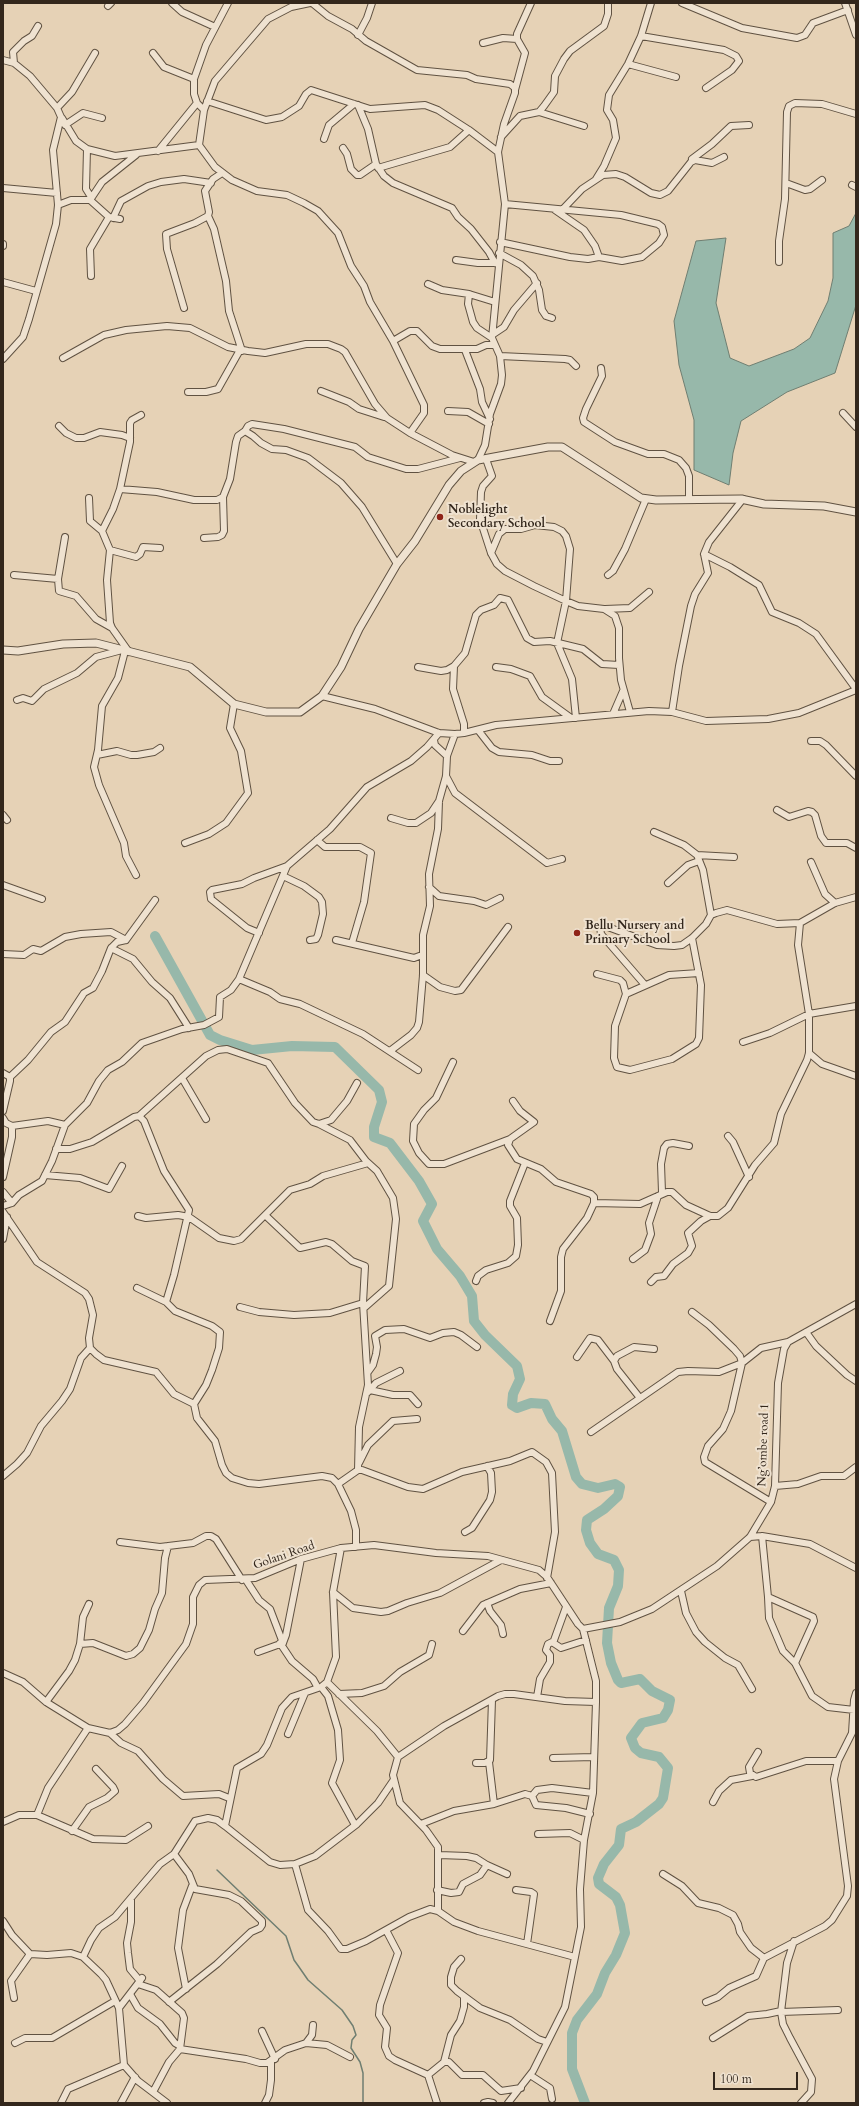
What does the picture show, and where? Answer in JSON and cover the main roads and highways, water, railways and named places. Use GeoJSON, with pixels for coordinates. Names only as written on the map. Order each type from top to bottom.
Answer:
{"type":"FeatureCollection","features":[{"type":"Feature","properties":{"kind":"waterway"},"geometry":{"type":"LineString","coordinates":[[155,936],[210,1035],[220,1040],[252,1050],[292,1046],[335,1047],[379,1090],[382,1102],[374,1127],[374,1137],[390,1143],[419,1181],[432,1204],[423,1221],[437,1249],[460,1276],[472,1296],[474,1321],[485,1335],[517,1366],[520,1379],[513,1394],[512,1405],[517,1408],[531,1403],[545,1404],[552,1419],[562,1431],[576,1477],[582,1484],[598,1488],[615,1484],[620,1487],[618,1496],[604,1509],[587,1520],[586,1530],[590,1543],[598,1554],[614,1560],[619,1570],[618,1586],[609,1608],[607,1643],[611,1663],[618,1680],[621,1683],[640,1679],[652,1691],[670,1700],[668,1710],[663,1718],[642,1723],[631,1738],[635,1748],[641,1753],[659,1757],[668,1768],[663,1798],[659,1804],[636,1822],[621,1829],[619,1845],[604,1864],[598,1878],[599,1884],[616,1897],[620,1905],[625,1933],[616,1955],[605,1973],[597,1994],[577,2020],[572,2033],[572,2069],[585,2103]]}},
{"type":"Feature","properties":{"kind":"waterway"},"geometry":{"type":"LineString","coordinates":[[217,1870],[286,1936],[294,1960],[308,1980],[342,2010],[353,2026],[356,2035],[352,2040],[351,2048],[360,2062],[363,2073],[363,2103]]}},
{"type":"Feature","properties":{"kind":"place","name":"Noblelight Secondary School"},"geometry":{"type":"Point","coordinates":[440,517]}},
{"type":"Feature","properties":{"kind":"place","name":"Bellu Nursery and Primary School"},"geometry":{"type":"Point","coordinates":[577,933]}}]}
